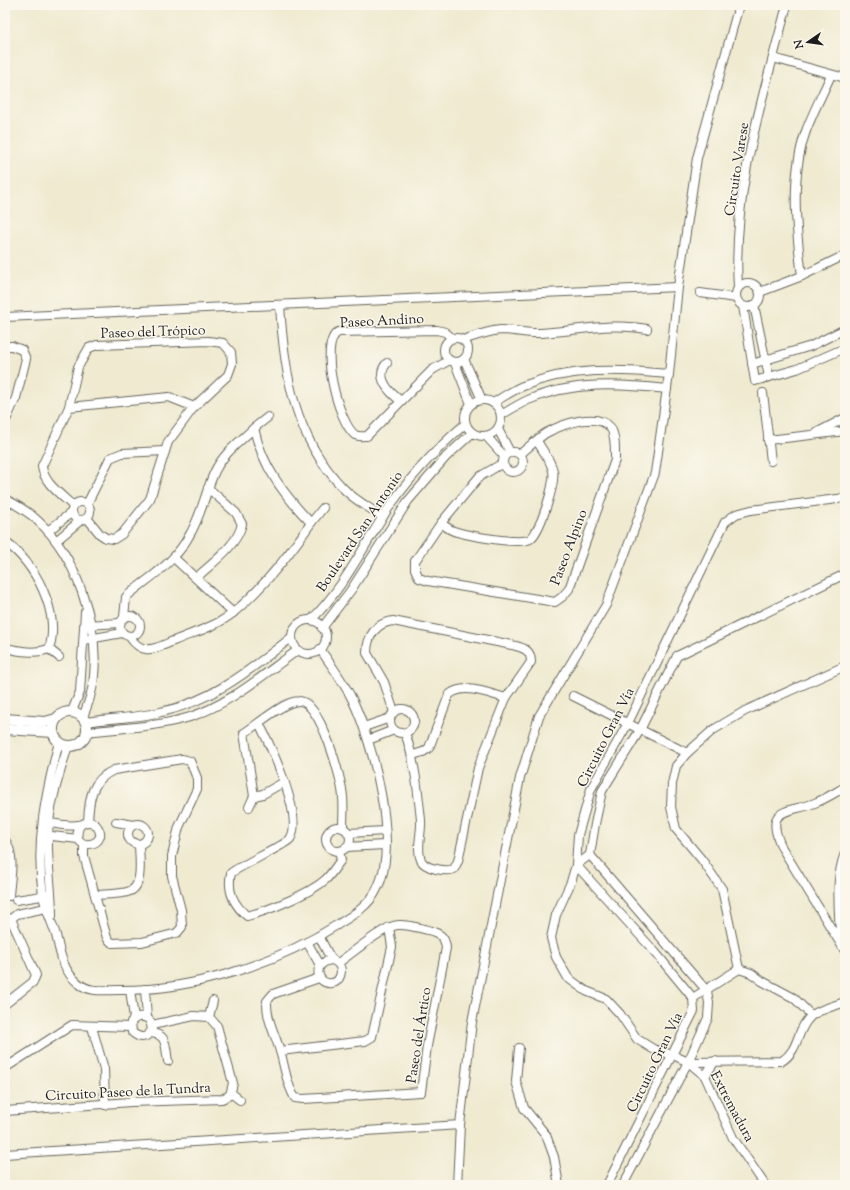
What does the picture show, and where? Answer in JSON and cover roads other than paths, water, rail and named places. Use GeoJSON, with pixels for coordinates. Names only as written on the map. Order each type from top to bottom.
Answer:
{"type":"FeatureCollection","features":[{"type":"Feature","properties":{"kind":"street"},"geometry":{"type":"LineString","coordinates":[[457,1185],[460,1125],[472,1022],[520,778],[539,716],[606,605],[655,473],[669,374],[678,287],[697,158],[739,5]]}},
{"type":"Feature","properties":{"kind":"street","name":"Circuito Varese"},"geometry":{"type":"LineString","coordinates":[[736,298],[738,286],[737,258],[743,192],[755,126],[787,5]]}},
{"type":"Feature","properties":{"kind":"street"},"geometry":{"type":"LineString","coordinates":[[773,58],[845,78]]}},
{"type":"Feature","properties":{"kind":"street"},"geometry":{"type":"LineString","coordinates":[[802,276],[796,225],[797,174],[806,131],[831,75]]}},
{"type":"Feature","properties":{"kind":"street"},"geometry":{"type":"LineString","coordinates":[[760,292],[802,276],[845,255]]}},
{"type":"Feature","properties":{"kind":"street"},"geometry":{"type":"LineString","coordinates":[[738,286],[745,283],[752,283],[760,292],[759,300],[754,306]]}},
{"type":"Feature","properties":{"kind":"street"},"geometry":{"type":"LineString","coordinates":[[5,317],[678,287]]}},
{"type":"Feature","properties":{"kind":"street"},"geometry":{"type":"LineString","coordinates":[[700,293],[736,298],[743,306],[755,381],[770,378],[797,369],[845,348]]}},
{"type":"Feature","properties":{"kind":"street"},"geometry":{"type":"LineString","coordinates":[[280,305],[282,336],[288,381],[303,428],[318,459],[344,490],[383,517]]}},
{"type":"Feature","properties":{"kind":"street"},"geometry":{"type":"LineString","coordinates":[[743,306],[754,306]]}},
{"type":"Feature","properties":{"kind":"street"},"geometry":{"type":"LineString","coordinates":[[754,306],[770,378]]}},
{"type":"Feature","properties":{"kind":"street","name":"Paseo Andino"},"geometry":{"type":"LineString","coordinates":[[464,359],[451,362],[432,370],[367,436],[361,437],[355,435],[341,412],[333,387],[330,362],[333,336],[338,332],[437,330],[445,332],[452,338],[463,340],[501,330],[539,333],[603,326],[631,326],[647,329]]}},
{"type":"Feature","properties":{"kind":"street"},"geometry":{"type":"LineString","coordinates":[[752,364],[766,361],[811,346],[845,329]]}},
{"type":"Feature","properties":{"kind":"street"},"geometry":{"type":"LineString","coordinates":[[452,338],[446,343],[443,350],[451,362],[471,404]]}},
{"type":"Feature","properties":{"kind":"street"},"geometry":{"type":"LineString","coordinates":[[463,340],[466,343],[468,352],[464,359],[482,400]]}},
{"type":"Feature","properties":{"kind":"street","name":"Paseo del Trópico"},"geometry":{"type":"LineString","coordinates":[[208,341],[223,343],[231,352],[232,364],[228,375],[194,407],[168,442],[150,499],[122,534],[114,539],[106,538],[84,519],[75,518],[73,509],[46,479],[42,472],[42,466],[69,407],[78,367],[89,348],[97,345],[208,341]]}},
{"type":"Feature","properties":{"kind":"street"},"geometry":{"type":"LineString","coordinates":[[5,346],[12,346],[22,350],[26,359],[16,398],[5,422]]}},
{"type":"Feature","properties":{"kind":"street"},"geometry":{"type":"LineString","coordinates":[[387,363],[383,370],[384,383],[391,393],[401,401]]}},
{"type":"Feature","properties":{"kind":"street"},"geometry":{"type":"LineString","coordinates":[[493,403],[522,386],[553,377],[586,371],[630,370],[669,374]]}},
{"type":"Feature","properties":{"kind":"street"},"geometry":{"type":"LineString","coordinates":[[501,415],[528,400],[557,391],[588,385],[630,385],[667,389]]}},
{"type":"Feature","properties":{"kind":"street"},"geometry":{"type":"LineString","coordinates":[[763,393],[771,461]]}},
{"type":"Feature","properties":{"kind":"street"},"geometry":{"type":"LineString","coordinates":[[69,407],[169,397],[194,407]]}},
{"type":"Feature","properties":{"kind":"street"},"geometry":{"type":"LineString","coordinates":[[505,457],[486,436],[472,433],[465,424],[465,412],[471,404],[482,400],[493,403],[501,415],[498,429],[505,457],[509,471],[519,470],[523,461],[520,454],[505,457]]}},
{"type":"Feature","properties":{"kind":"street"},"geometry":{"type":"LineString","coordinates":[[268,417],[227,453],[216,470],[208,488],[197,522],[174,558],[146,583],[126,597],[122,620],[125,635],[136,646],[149,650],[214,624],[233,613],[284,562],[323,508]]}},
{"type":"Feature","properties":{"kind":"street"},"geometry":{"type":"LineString","coordinates":[[814,435],[845,418]]}},
{"type":"Feature","properties":{"kind":"street","name":"Paseo Alpino"},"geometry":{"type":"LineString","coordinates":[[505,457],[479,477],[441,523],[415,561],[415,569],[419,578],[550,602],[562,597],[569,589],[614,460],[615,445],[610,428],[602,422],[589,420],[566,424],[546,434],[520,454]]}},
{"type":"Feature","properties":{"kind":"street","name":"Boulevard San Antonio"},"geometry":{"type":"LineString","coordinates":[[85,720],[161,712],[210,696],[236,681],[292,637],[297,624],[310,620],[327,603],[383,517],[428,458],[465,424]]}},
{"type":"Feature","properties":{"kind":"street"},"geometry":{"type":"LineString","coordinates":[[254,428],[258,445],[265,463],[286,494],[311,523]]}},
{"type":"Feature","properties":{"kind":"street"},"geometry":{"type":"LineString","coordinates":[[486,436],[498,429]]}},
{"type":"Feature","properties":{"kind":"street"},"geometry":{"type":"LineString","coordinates":[[768,440],[845,431]]}},
{"type":"Feature","properties":{"kind":"street","name":"Boulevard San Antonio"},"geometry":{"type":"LineString","coordinates":[[322,628],[354,585],[408,502],[446,457],[472,433]]}},
{"type":"Feature","properties":{"kind":"street"},"geometry":{"type":"LineString","coordinates":[[441,523],[456,532],[517,541],[529,540],[534,536],[539,528],[554,481],[553,470],[537,441]]}},
{"type":"Feature","properties":{"kind":"street"},"geometry":{"type":"LineString","coordinates":[[56,542],[84,519],[90,512],[87,504],[110,458],[122,453],[165,451]]}},
{"type":"Feature","properties":{"kind":"street"},"geometry":{"type":"LineString","coordinates":[[196,578],[240,534],[242,524],[236,513],[208,488]]}},
{"type":"Feature","properties":{"kind":"street","name":"Circuito Gran Vía"},"geometry":{"type":"LineString","coordinates":[[607,1185],[694,1011],[693,998],[655,952],[576,865],[578,835],[591,789],[628,723],[725,522],[736,514],[751,510],[845,498]]}},
{"type":"Feature","properties":{"kind":"street"},"geometry":{"type":"LineString","coordinates":[[5,499],[23,508],[48,531],[56,542],[70,564],[85,606],[88,625],[94,638],[94,676],[91,697],[85,720],[87,732],[83,739],[76,745],[63,744],[53,732],[53,725],[56,719]]}},
{"type":"Feature","properties":{"kind":"street"},"geometry":{"type":"LineString","coordinates":[[48,531],[73,509],[78,502],[87,504]]}},
{"type":"Feature","properties":{"kind":"street"},"geometry":{"type":"LineString","coordinates":[[5,542],[23,557],[38,578],[46,598],[52,639],[49,649]]}},
{"type":"Feature","properties":{"kind":"street"},"geometry":{"type":"LineString","coordinates":[[174,558],[233,613]]}},
{"type":"Feature","properties":{"kind":"street"},"geometry":{"type":"LineString","coordinates":[[664,650],[677,656],[845,574]]}},
{"type":"Feature","properties":{"kind":"street"},"geometry":{"type":"LineString","coordinates":[[84,639],[125,635],[138,632],[139,622],[135,616],[122,620],[88,625]]}},
{"type":"Feature","properties":{"kind":"street"},"geometry":{"type":"LineString","coordinates":[[87,732],[166,723],[191,716],[243,690],[298,650],[312,653],[323,646],[325,636],[322,628],[310,620]]}},
{"type":"Feature","properties":{"kind":"street"},"geometry":{"type":"LineString","coordinates":[[394,730],[391,727],[392,715],[384,682],[367,653],[370,635],[379,625],[386,622],[400,623],[527,649],[531,655],[531,662],[506,698],[478,768],[458,861],[454,869],[449,871],[426,866],[421,861],[421,822],[413,755],[405,733]]}},
{"type":"Feature","properties":{"kind":"street"},"geometry":{"type":"LineString","coordinates":[[5,719],[45,722],[56,719],[63,714],[72,711],[80,692],[84,639],[88,625]]}},
{"type":"Feature","properties":{"kind":"street"},"geometry":{"type":"LineString","coordinates":[[292,637],[298,650]]}},
{"type":"Feature","properties":{"kind":"street"},"geometry":{"type":"LineString","coordinates":[[5,648],[19,651],[42,652],[49,649]]}},
{"type":"Feature","properties":{"kind":"street"},"geometry":{"type":"LineString","coordinates":[[49,649],[59,657]]}},
{"type":"Feature","properties":{"kind":"street"},"geometry":{"type":"LineString","coordinates":[[63,744],[45,799],[46,822],[44,835],[47,895],[63,963],[69,974],[79,984],[89,990],[130,990],[193,982],[243,969],[307,942],[356,913],[371,898],[383,876],[386,845],[378,776],[364,727],[352,699],[320,649]]}},
{"type":"Feature","properties":{"kind":"street","name":"Circuito Gran Vía"},"geometry":{"type":"LineString","coordinates":[[590,855],[594,824],[602,791],[640,730],[677,656]]}},
{"type":"Feature","properties":{"kind":"street"},"geometry":{"type":"LineString","coordinates":[[739,969],[722,889],[702,860],[676,829],[671,807],[672,784],[676,766],[687,753],[713,730],[745,711],[845,666]]}},
{"type":"Feature","properties":{"kind":"street"},"geometry":{"type":"LineString","coordinates":[[413,755],[423,752],[429,748],[449,694],[455,690],[464,688],[506,698]]}},
{"type":"Feature","properties":{"kind":"street"},"geometry":{"type":"LineString","coordinates":[[573,696],[687,753]]}},
{"type":"Feature","properties":{"kind":"street"},"geometry":{"type":"LineString","coordinates":[[249,807],[254,796],[244,733],[259,723],[291,702],[301,701],[310,705],[321,722],[338,770],[343,797],[345,830],[350,840],[343,849],[341,860],[326,880],[297,896],[262,912],[247,916],[236,907],[229,884],[231,873],[289,840],[294,829],[293,813],[276,756],[259,723]]}},
{"type":"Feature","properties":{"kind":"street"},"geometry":{"type":"LineString","coordinates":[[364,727],[405,709],[413,717],[412,729],[405,733],[394,730],[368,740]]}},
{"type":"Feature","properties":{"kind":"street"},"geometry":{"type":"LineString","coordinates":[[72,711],[85,720]]}},
{"type":"Feature","properties":{"kind":"street"},"geometry":{"type":"LineString","coordinates":[[5,729],[53,732]]}},
{"type":"Feature","properties":{"kind":"street"},"geometry":{"type":"LineString","coordinates":[[182,759],[190,761],[197,778],[197,789],[179,827],[172,856],[172,876],[181,910],[182,927],[177,933],[142,942],[112,942],[107,938],[81,841],[77,832],[84,824],[89,798],[97,782],[106,773],[114,770],[182,759]]}},
{"type":"Feature","properties":{"kind":"street"},"geometry":{"type":"LineString","coordinates":[[254,796],[263,794],[284,782]]}},
{"type":"Feature","properties":{"kind":"street"},"geometry":{"type":"LineString","coordinates":[[845,787],[817,803],[793,808],[780,814],[774,824],[775,834],[782,848],[845,951]]}},
{"type":"Feature","properties":{"kind":"street"},"geometry":{"type":"LineString","coordinates":[[44,835],[81,841],[90,845],[95,843],[99,838],[100,832],[94,823],[84,824],[46,822]]}},
{"type":"Feature","properties":{"kind":"street"},"geometry":{"type":"LineString","coordinates":[[116,822],[141,825],[146,829],[147,835],[145,841],[139,844],[132,842],[128,836],[129,829],[134,825]]}},
{"type":"Feature","properties":{"kind":"street"},"geometry":{"type":"LineString","coordinates":[[385,831],[345,830],[337,827],[330,829],[326,834],[326,840],[328,846],[333,850],[386,845]]}},
{"type":"Feature","properties":{"kind":"street"},"geometry":{"type":"LineString","coordinates":[[5,840],[9,847],[11,858],[10,898],[19,907],[11,917]]}},
{"type":"Feature","properties":{"kind":"street"},"geometry":{"type":"LineString","coordinates":[[95,895],[130,891],[136,887],[139,880],[139,844]]}},
{"type":"Feature","properties":{"kind":"street"},"geometry":{"type":"LineString","coordinates":[[840,941],[838,900],[841,864],[845,853]]}},
{"type":"Feature","properties":{"kind":"street"},"geometry":{"type":"LineString","coordinates":[[673,1054],[653,1050],[636,1039],[620,1014],[606,999],[586,991],[568,978],[556,957],[551,938],[556,915],[571,882],[576,865],[590,855],[707,991]]}},
{"type":"Feature","properties":{"kind":"street"},"geometry":{"type":"LineString","coordinates":[[10,898],[47,895]]}},
{"type":"Feature","properties":{"kind":"street"},"geometry":{"type":"LineString","coordinates":[[11,917],[50,908]]}},
{"type":"Feature","properties":{"kind":"street"},"geometry":{"type":"LineString","coordinates":[[5,1004],[33,982],[36,975],[11,917]]}},
{"type":"Feature","properties":{"kind":"street","name":"Paseo del Ártico"},"geometry":{"type":"LineString","coordinates":[[335,962],[341,969],[341,976],[337,981],[331,984],[324,982],[319,978],[273,994],[267,1001],[267,1011],[280,1051],[289,1090],[295,1098],[303,1099],[421,1092],[427,1046],[446,948],[445,940],[439,933],[406,925],[396,924],[389,927]]}},
{"type":"Feature","properties":{"kind":"street"},"geometry":{"type":"LineString","coordinates":[[280,1051],[365,1041],[372,1037],[392,947],[389,927],[335,962],[325,961],[320,965],[318,971],[319,978]]}},
{"type":"Feature","properties":{"kind":"street"},"geometry":{"type":"LineString","coordinates":[[319,936],[335,962]]}},
{"type":"Feature","properties":{"kind":"street"},"geometry":{"type":"LineString","coordinates":[[307,942],[320,965]]}},
{"type":"Feature","properties":{"kind":"street"},"geometry":{"type":"LineString","coordinates":[[655,952],[665,943]]}},
{"type":"Feature","properties":{"kind":"street"},"geometry":{"type":"LineString","coordinates":[[693,998],[707,991],[739,969]]}},
{"type":"Feature","properties":{"kind":"street"},"geometry":{"type":"LineString","coordinates":[[739,969],[751,973],[762,981],[794,998],[811,1015]]}},
{"type":"Feature","properties":{"kind":"street"},"geometry":{"type":"LineString","coordinates":[[145,989],[147,1018],[151,1029],[164,1038],[168,1061]]}},
{"type":"Feature","properties":{"kind":"street"},"geometry":{"type":"LineString","coordinates":[[130,990],[134,1018],[130,1027],[132,1032],[141,1038],[151,1029],[194,1016],[209,1017],[213,1001]]}},
{"type":"Feature","properties":{"kind":"street","name":"Circuito Gran Vía"},"geometry":{"type":"LineString","coordinates":[[623,1185],[688,1062],[708,1018],[709,1003],[707,991]]}},
{"type":"Feature","properties":{"kind":"street"},"geometry":{"type":"LineString","coordinates":[[688,1062],[782,1061],[791,1056],[804,1023],[811,1015],[845,1002]]}},
{"type":"Feature","properties":{"kind":"street"},"geometry":{"type":"LineString","coordinates":[[134,1018],[140,1016],[147,1018]]}},
{"type":"Feature","properties":{"kind":"street","name":"Circuito Paseo de la Tundra"},"geometry":{"type":"LineString","coordinates":[[5,1111],[131,1102],[222,1099],[230,1096],[233,1083],[217,1026],[209,1017]]}},
{"type":"Feature","properties":{"kind":"street"},"geometry":{"type":"LineString","coordinates":[[5,1068],[72,1025],[92,1027],[130,1027]]}},
{"type":"Feature","properties":{"kind":"street"},"geometry":{"type":"LineString","coordinates":[[92,1027],[104,1069],[105,1105]]}},
{"type":"Feature","properties":{"kind":"street"},"geometry":{"type":"LineString","coordinates":[[519,1048],[516,1081],[524,1108],[546,1135],[554,1157],[559,1185]]}},
{"type":"Feature","properties":{"kind":"street","name":"Extremadura"},"geometry":{"type":"LineString","coordinates":[[673,1054],[688,1062],[705,1076],[733,1138],[765,1185]]}},
{"type":"Feature","properties":{"kind":"street"},"geometry":{"type":"LineString","coordinates":[[705,1076],[715,1062]]}},
{"type":"Feature","properties":{"kind":"street"},"geometry":{"type":"LineString","coordinates":[[231,1093],[240,1100]]}},
{"type":"Feature","properties":{"kind":"street"},"geometry":{"type":"LineString","coordinates":[[5,1154],[460,1125]]}}]}
